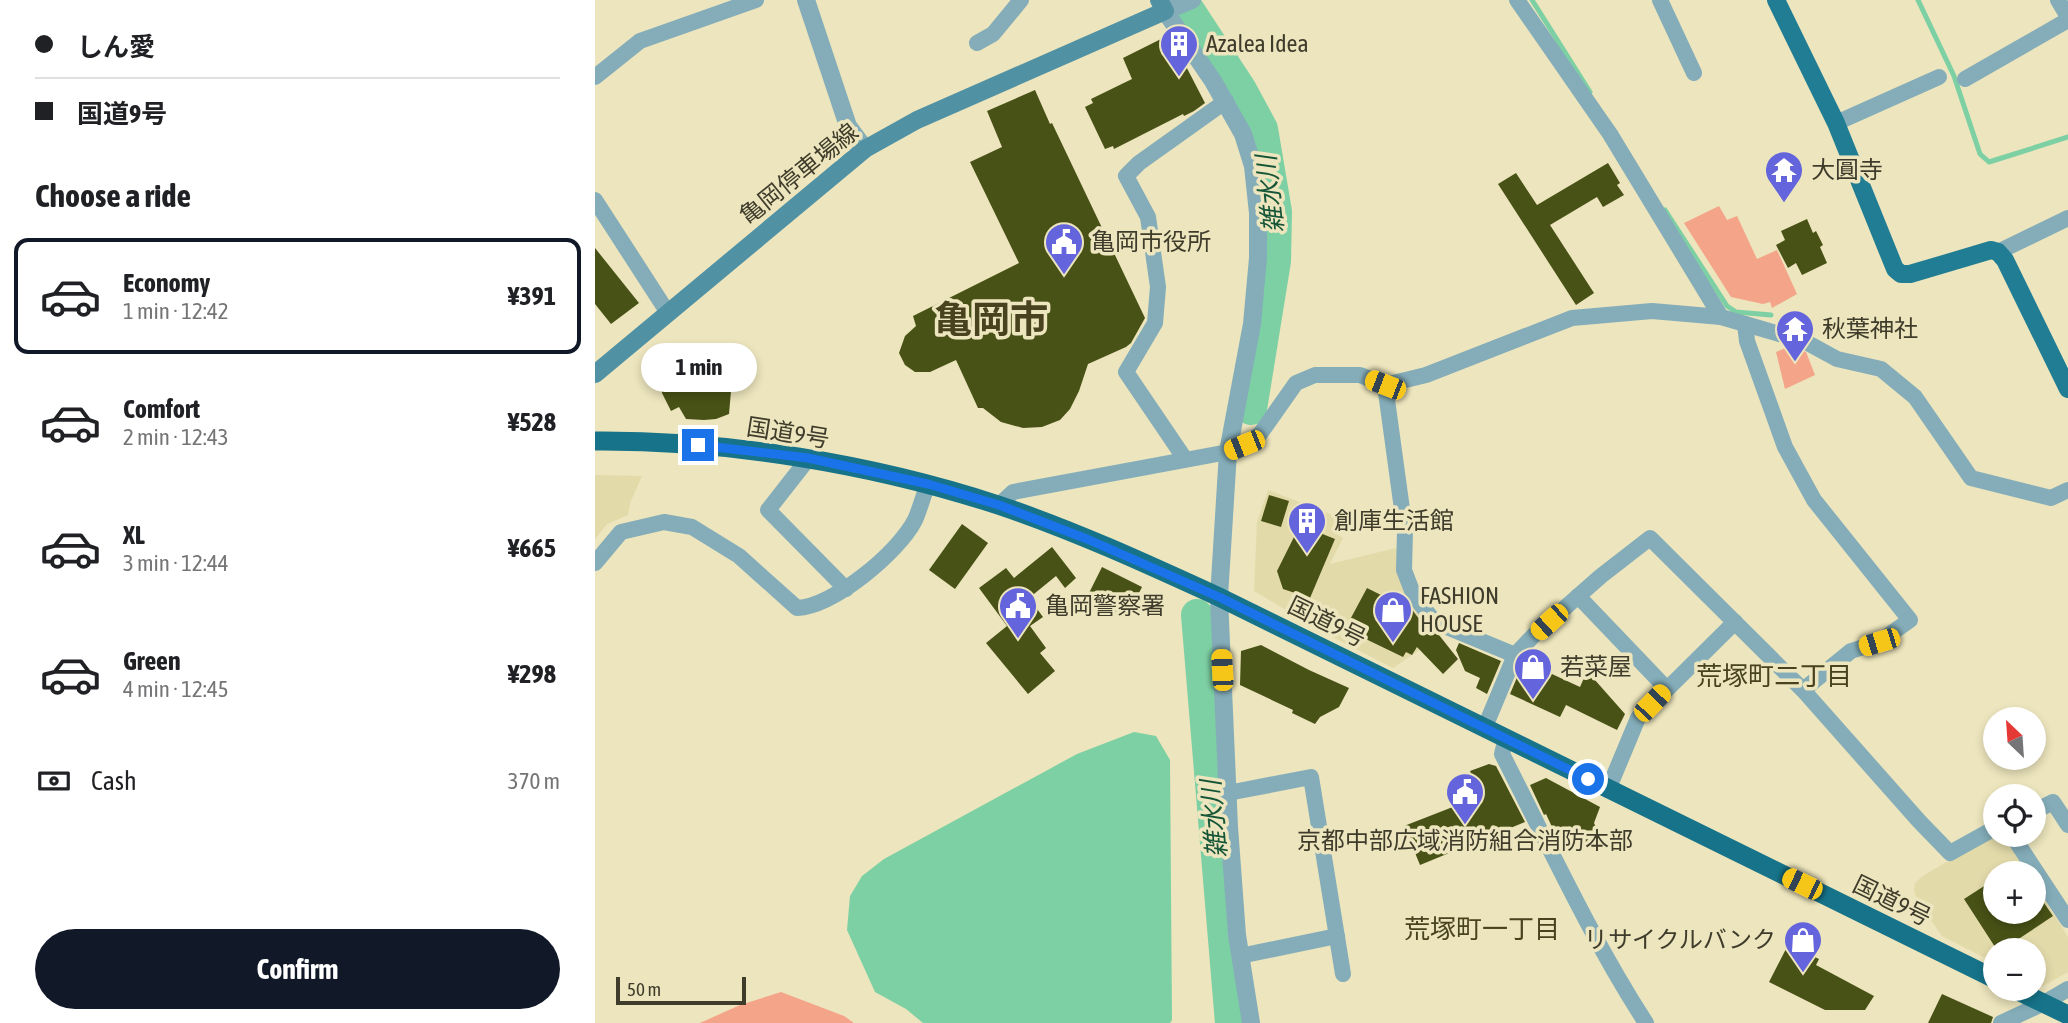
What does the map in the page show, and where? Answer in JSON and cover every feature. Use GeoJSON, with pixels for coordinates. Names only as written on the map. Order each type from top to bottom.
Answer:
{"type":"FeatureCollection","features":[{"type":"Feature","properties":{"kind":"highway","name":"国道9号"},"geometry":{"type":"LineString","coordinates":[[600,437],[808,458],[928,484],[999,505],[1099,544],[1219,597],[1983,973]]}},
{"type":"Feature","properties":{"kind":"highway"},"geometry":{"type":"LineString","coordinates":[[2040,1001],[2068,1015]]}},
{"type":"Feature","properties":{"kind":"main road"},"geometry":{"type":"LineString","coordinates":[[1776,0],[1836,123],[1895,269],[1901,274],[1910,274],[1991,250],[1998,252],[2005,260],[2068,389]]}},
{"type":"Feature","properties":{"kind":"main road","name":"亀岡停車場線"},"geometry":{"type":"LineString","coordinates":[[595,374],[865,149],[917,120],[1173,4]]}},
{"type":"Feature","properties":{"kind":"street"},"geometry":{"type":"LineString","coordinates":[[595,77],[640,41],[756,0]]}},
{"type":"Feature","properties":{"kind":"street"},"geometry":{"type":"LineString","coordinates":[[806,0],[848,126],[865,149]]}},
{"type":"Feature","properties":{"kind":"street"},"geometry":{"type":"LineString","coordinates":[[977,43],[993,34],[1021,0]]}},
{"type":"Feature","properties":{"kind":"street"},"geometry":{"type":"LineString","coordinates":[[1517,0],[1610,134],[1721,317]]}},
{"type":"Feature","properties":{"kind":"street"},"geometry":{"type":"LineString","coordinates":[[1660,0],[1694,73]]}},
{"type":"Feature","properties":{"kind":"street"},"geometry":{"type":"LineString","coordinates":[[1965,79],[2068,19],[2058,0]]}},
{"type":"Feature","properties":{"kind":"street"},"geometry":{"type":"LineString","coordinates":[[1173,4],[1193,49],[1243,134],[1253,166],[1258,247],[1252,324],[1228,452],[1219,597],[1237,935],[1251,1023]]}},
{"type":"Feature","properties":{"kind":"street"},"geometry":{"type":"LineString","coordinates":[[1836,123],[1940,77]]}},
{"type":"Feature","properties":{"kind":"street"},"geometry":{"type":"LineString","coordinates":[[1185,459],[1126,372],[1155,323],[1158,287],[1148,217],[1126,176],[1139,163],[1226,101]]}},
{"type":"Feature","properties":{"kind":"street"},"geometry":{"type":"LineString","coordinates":[[595,200],[668,313]]}},
{"type":"Feature","properties":{"kind":"street"},"geometry":{"type":"LineString","coordinates":[[1998,252],[2068,218]]}},
{"type":"Feature","properties":{"kind":"street"},"geometry":{"type":"LineString","coordinates":[[999,505],[1013,492],[1228,452],[1260,434],[1296,383],[1315,374],[1360,375],[1385,385],[1426,375],[1572,318],[1652,311],[1721,317],[1804,341],[1837,359],[1881,369],[1915,397],[1971,478],[2051,498],[2068,490]]}},
{"type":"Feature","properties":{"kind":"street"},"geometry":{"type":"LineString","coordinates":[[1745,324],[1747,341],[1785,447],[1814,500],[1910,620],[1879,642],[1851,651],[1803,690]]}},
{"type":"Feature","properties":{"kind":"street"},"geometry":{"type":"LineString","coordinates":[[1385,385],[1405,531],[1404,570],[1414,596],[1435,622],[1515,655]]}},
{"type":"Feature","properties":{"kind":"street"},"geometry":{"type":"LineString","coordinates":[[808,458],[768,510],[846,589]]}},
{"type":"Feature","properties":{"kind":"street"},"geometry":{"type":"LineString","coordinates":[[595,564],[621,532],[664,522],[692,527],[739,556],[797,608],[808,607],[846,589],[894,549],[914,521],[928,484]]}},
{"type":"Feature","properties":{"kind":"street"},"geometry":{"type":"LineString","coordinates":[[1485,727],[1515,655],[1578,596],[1650,537],[1803,690],[1919,821],[1950,852],[1983,834]]}},
{"type":"Feature","properties":{"kind":"street"},"geometry":{"type":"LineString","coordinates":[[1578,596],[1666,688]]}},
{"type":"Feature","properties":{"kind":"street"},"geometry":{"type":"LineString","coordinates":[[1608,790],[1637,718],[1735,622]]}},
{"type":"Feature","properties":{"kind":"street"},"geometry":{"type":"LineString","coordinates":[[1506,738],[1502,754],[1573,894],[1646,1023]]}},
{"type":"Feature","properties":{"kind":"street"},"geometry":{"type":"LineString","coordinates":[[1228,793],[1311,777],[1343,974]]}},
{"type":"Feature","properties":{"kind":"street"},"geometry":{"type":"LineString","coordinates":[[2046,806],[2053,802],[2068,825]]}},
{"type":"Feature","properties":{"kind":"street"},"geometry":{"type":"LineString","coordinates":[[2020,847],[2068,920]]}},
{"type":"Feature","properties":{"kind":"street"},"geometry":{"type":"LineString","coordinates":[[1240,956],[1337,936]]}},
{"type":"Feature","properties":{"kind":"street"},"geometry":{"type":"LineString","coordinates":[[2001,1023],[2068,989]]}},
{"type":"Feature","properties":{"kind":"shaded area"},"geometry":{"type":"Polygon","coordinates":[[[1719,206],[1727,220],[1737,216],[1757,259],[1777,250],[1797,294],[1772,308],[1770,302],[1763,304],[1731,297],[1684,223],[1719,206]]]}},
{"type":"Feature","properties":{"kind":"shaded area","name":"秋葉神社"},"geometry":{"type":"Polygon","coordinates":[[[1790,346],[1806,352],[1815,375],[1785,389],[1776,352],[1790,346]]]}},
{"type":"Feature","properties":{"kind":"shaded area"},"geometry":{"type":"Polygon","coordinates":[[[595,475],[642,476],[630,503],[628,515],[607,524],[595,539],[595,475]]]}},
{"type":"Feature","properties":{"kind":"shaded area"},"geometry":{"type":"Polygon","coordinates":[[[1268,490],[1343,519],[1334,532],[1343,538],[1330,564],[1396,548],[1404,585],[1414,604],[1442,635],[1393,668],[1319,630],[1254,591],[1257,522],[1268,490]]]}},
{"type":"Feature","properties":{"kind":"shaded area"},"geometry":{"type":"Polygon","coordinates":[[[1134,732],[1156,736],[1170,760],[1170,1023],[923,1023],[906,1009],[875,992],[847,930],[850,896],[862,876],[884,859],[1077,754],[1134,732]]]}},
{"type":"Feature","properties":{"kind":"shaded area"},"geometry":{"type":"Polygon","coordinates":[[[1983,841],[1983,847],[2012,847],[2020,861],[1983,861],[1983,924],[2046,924],[2046,901],[2068,937],[2068,972],[2046,984],[2046,938],[1983,938],[1983,957],[1942,936],[1918,902],[1914,891],[1915,883],[1983,841]]]}},
{"type":"Feature","properties":{"kind":"shaded area"},"geometry":{"type":"Polygon","coordinates":[[[781,992],[844,1016],[854,1023],[700,1023],[740,1005],[781,992]]]}},
{"type":"Feature","properties":{"kind":"building"},"geometry":{"type":"Polygon","coordinates":[[[1161,39],[1167,51],[1176,47],[1205,103],[1194,111],[1114,149],[1113,146],[1105,149],[1085,107],[1093,103],[1091,99],[1132,79],[1123,58],[1161,39]]]}},
{"type":"Feature","properties":{"kind":"building"},"geometry":{"type":"Polygon","coordinates":[[[1035,90],[1145,318],[1131,343],[1088,364],[1070,409],[1060,420],[1042,427],[1023,428],[1001,422],[983,408],[978,408],[956,360],[930,372],[915,372],[905,365],[899,353],[905,336],[916,326],[913,316],[1019,263],[970,162],[1002,147],[987,111],[1035,90]]]}},
{"type":"Feature","properties":{"kind":"building"},"geometry":{"type":"Polygon","coordinates":[[[1608,163],[1624,195],[1603,207],[1597,197],[1550,225],[1594,293],[1576,305],[1498,184],[1516,173],[1537,205],[1608,163]]]}},
{"type":"Feature","properties":{"kind":"building"},"geometry":{"type":"Polygon","coordinates":[[[1807,219],[1813,233],[1816,231],[1823,245],[1820,247],[1827,263],[1802,275],[1796,263],[1788,268],[1776,245],[1785,240],[1781,231],[1807,219]]]}},
{"type":"Feature","properties":{"kind":"building"},"geometry":{"type":"Polygon","coordinates":[[[595,248],[639,303],[611,324],[595,304],[595,248]]]}},
{"type":"Feature","properties":{"kind":"building"},"geometry":{"type":"Polygon","coordinates":[[[684,356],[701,356],[711,361],[731,391],[729,414],[704,420],[686,419],[679,407],[671,411],[660,382],[671,376],[671,368],[684,356]]]}},
{"type":"Feature","properties":{"kind":"building"},"geometry":{"type":"Polygon","coordinates":[[[1269,495],[1289,501],[1281,527],[1261,521],[1269,495]]]}},
{"type":"Feature","properties":{"kind":"building"},"geometry":{"type":"Polygon","coordinates":[[[962,524],[988,543],[955,589],[929,570],[962,524]]]}},
{"type":"Feature","properties":{"kind":"building","name":"創庫生活館"},"geometry":{"type":"Polygon","coordinates":[[[1300,525],[1335,539],[1310,598],[1283,589],[1277,571],[1300,525]]]}},
{"type":"Feature","properties":{"kind":"building"},"geometry":{"type":"Polygon","coordinates":[[[1052,547],[1076,578],[1065,588],[1056,576],[1029,598],[1043,617],[1030,626],[1046,648],[1040,653],[1055,671],[1028,694],[986,643],[1007,626],[979,588],[1006,568],[1014,578],[1052,547]]]}},
{"type":"Feature","properties":{"kind":"building"},"geometry":{"type":"Polygon","coordinates":[[[1102,567],[1142,587],[1126,619],[1086,599],[1102,567]]]}},
{"type":"Feature","properties":{"kind":"building"},"geometry":{"type":"Polygon","coordinates":[[[1367,588],[1413,611],[1419,622],[1439,635],[1458,659],[1443,674],[1417,647],[1412,655],[1406,652],[1403,657],[1345,629],[1367,588]]]}},
{"type":"Feature","properties":{"kind":"building"},"geometry":{"type":"Polygon","coordinates":[[[1459,643],[1501,661],[1487,694],[1476,688],[1480,678],[1465,671],[1456,650],[1459,643]]]}},
{"type":"Feature","properties":{"kind":"building"},"geometry":{"type":"Polygon","coordinates":[[[1261,645],[1349,688],[1339,707],[1320,717],[1315,724],[1292,713],[1293,710],[1240,685],[1241,651],[1261,645]]]}},
{"type":"Feature","properties":{"kind":"building"},"geometry":{"type":"Polygon","coordinates":[[[1526,662],[1580,687],[1587,671],[1625,714],[1617,730],[1566,705],[1560,717],[1510,694],[1526,662]]]}},
{"type":"Feature","properties":{"kind":"building"},"geometry":{"type":"Polygon","coordinates":[[[1489,764],[1496,766],[1525,822],[1420,865],[1404,826],[1481,796],[1470,771],[1489,764]]]}},
{"type":"Feature","properties":{"kind":"building"},"geometry":{"type":"Polygon","coordinates":[[[1546,778],[1600,807],[1594,823],[1600,836],[1564,853],[1530,785],[1546,778]]]}},
{"type":"Feature","properties":{"kind":"building"},"geometry":{"type":"Polygon","coordinates":[[[1983,887],[1983,924],[2041,924],[2020,938],[1989,938],[1964,899],[1983,887]]]}},
{"type":"Feature","properties":{"kind":"building"},"geometry":{"type":"Polygon","coordinates":[[[2046,906],[2053,916],[2046,921],[2046,906]]]}},
{"type":"Feature","properties":{"kind":"building","name":"リサイクルバンク"},"geometry":{"type":"Polygon","coordinates":[[[1788,945],[1819,959],[1816,965],[1874,996],[1865,1010],[1825,1010],[1769,982],[1788,945]]]}},
{"type":"Feature","properties":{"kind":"building"},"geometry":{"type":"Polygon","coordinates":[[[1942,994],[1993,1017],[1991,1023],[1928,1023],[1942,994]]]}},
{"type":"Feature","properties":{"kind":"waterway","name":"雑水川"},"geometry":{"type":"LineString","coordinates":[[1182,0],[1241,90],[1262,129],[1276,212],[1275,261],[1251,409]]}},
{"type":"Feature","properties":{"kind":"waterway"},"geometry":{"type":"LineString","coordinates":[[1532,0],[1590,92]]}},
{"type":"Feature","properties":{"kind":"waterway"},"geometry":{"type":"LineString","coordinates":[[1918,0],[1954,76],[1980,154],[1989,162],[2068,137]]}},
{"type":"Feature","properties":{"kind":"waterway"},"geometry":{"type":"LineString","coordinates":[[1665,210],[1727,306],[1736,312],[1771,315]]}},
{"type":"Feature","properties":{"kind":"waterway","name":"雑水川"},"geometry":{"type":"LineString","coordinates":[[1197,615],[1231,1023]]}},
{"type":"Feature","properties":{"kind":"place","name":"Azalea Idea"},"geometry":{"type":"Point","coordinates":[1179,78]}},
{"type":"Feature","properties":{"kind":"place","name":"大圓寺"},"geometry":{"type":"Point","coordinates":[1784,204]}},
{"type":"Feature","properties":{"kind":"place","name":"亀岡市役所"},"geometry":{"type":"Point","coordinates":[1064,276]}},
{"type":"Feature","properties":{"kind":"place","name":"秋葉神社"},"geometry":{"type":"Point","coordinates":[1795,363]}},
{"type":"Feature","properties":{"kind":"place","name":"創庫生活館"},"geometry":{"type":"Point","coordinates":[1307,555]}},
{"type":"Feature","properties":{"kind":"place","name":"亀岡警察署"},"geometry":{"type":"Point","coordinates":[1018,640]}},
{"type":"Feature","properties":{"kind":"place","name":"FASHION HOUSE"},"geometry":{"type":"Point","coordinates":[1393,644]}},
{"type":"Feature","properties":{"kind":"place","name":"若菜屋"},"geometry":{"type":"Point","coordinates":[1533,701]}},
{"type":"Feature","properties":{"kind":"place","name":"京都中部広域消防組合消防本部"},"geometry":{"type":"Point","coordinates":[1465,826]}},
{"type":"Feature","properties":{"kind":"place","name":"リサイクルバンク"},"geometry":{"type":"Point","coordinates":[1803,974]}},
{"type":"Feature","properties":{"kind":"district","name":"亀岡市"},"geometry":{"type":"Point","coordinates":[991,320]}},
{"type":"Feature","properties":{"kind":"district","name":"荒塚町二丁目"},"geometry":{"type":"Point","coordinates":[1774,676]}},
{"type":"Feature","properties":{"kind":"district","name":"荒塚町一丁目"},"geometry":{"type":"Point","coordinates":[1482,929]}},
{"type":"Feature","properties":{"kind":"route"},"geometry":{"type":"LineString","coordinates":[[698,445],[808,458],[928,484],[999,505],[1159,569],[1588,779]]}}]}
